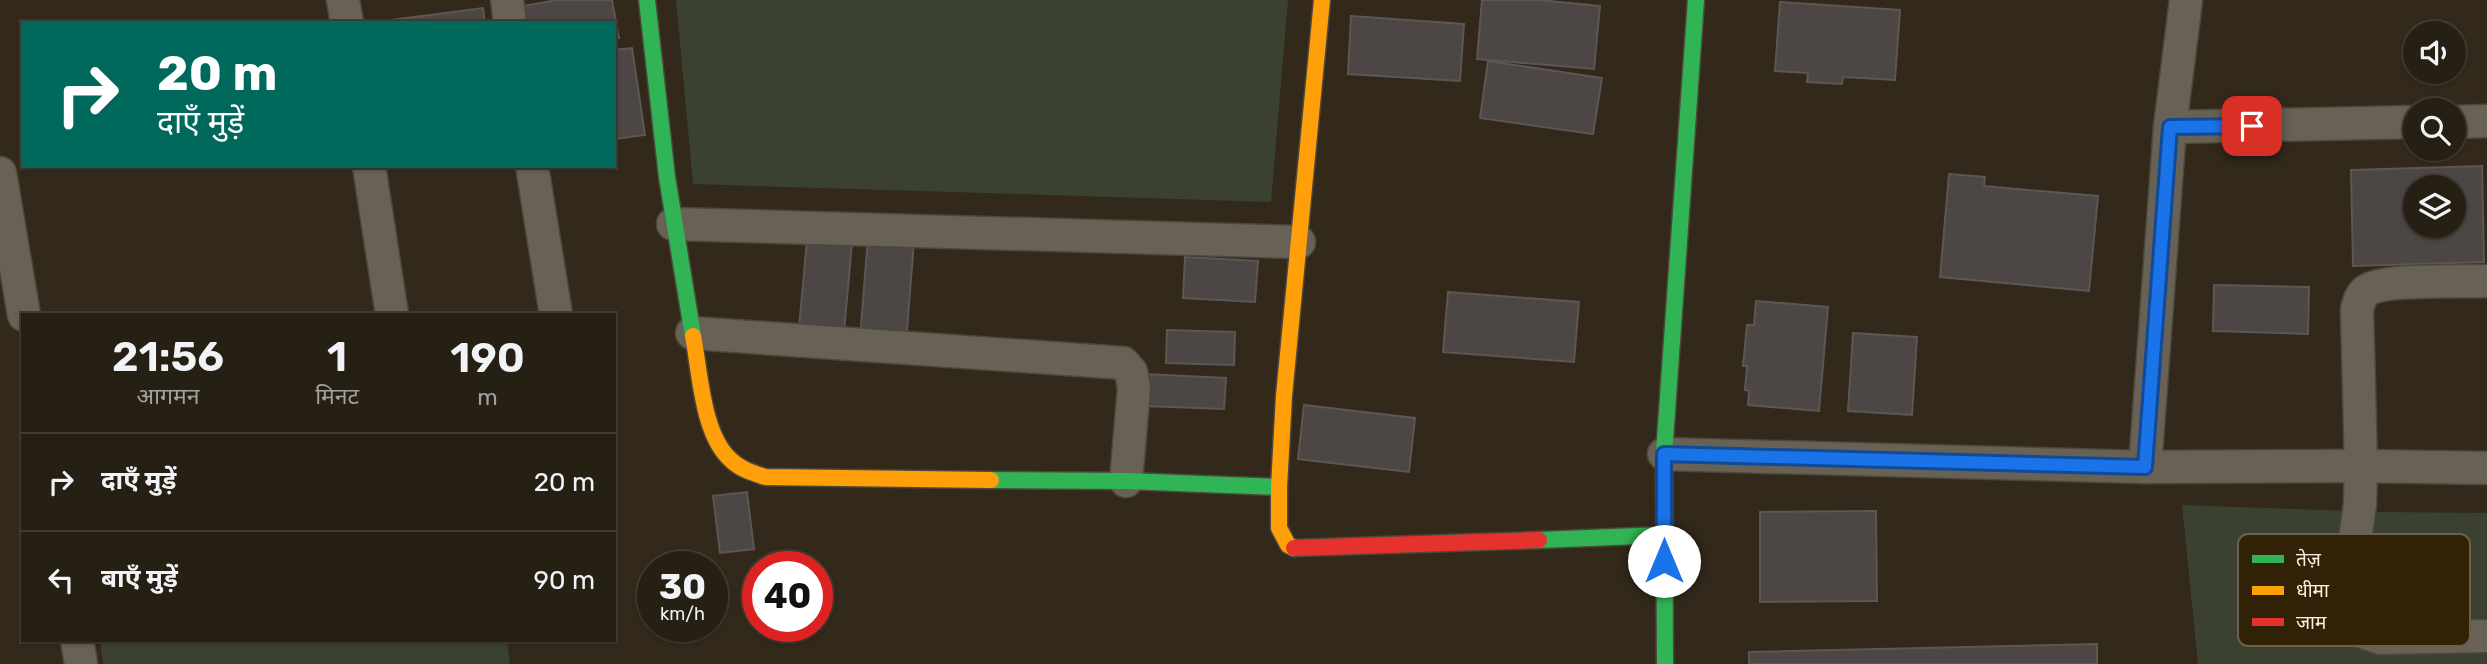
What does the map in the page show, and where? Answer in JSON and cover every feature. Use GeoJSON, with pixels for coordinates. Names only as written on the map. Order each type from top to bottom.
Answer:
{"type":"FeatureCollection","features":[{"type":"Feature","properties":{"kind":"street"},"geometry":{"type":"LineString","coordinates":[[343,0],[347,21]]}},
{"type":"Feature","properties":{"kind":"street"},"geometry":{"type":"LineString","coordinates":[[507,0],[510,21]]}},
{"type":"Feature","properties":{"kind":"street"},"geometry":{"type":"LineString","coordinates":[[647,0],[664,167],[710,423],[722,451],[742,470],[765,477],[1126,481],[1279,487]]}},
{"type":"Feature","properties":{"kind":"street"},"geometry":{"type":"LineString","coordinates":[[1322,0],[1284,396],[1279,528],[1288,545],[1296,549],[1663,535]]}},
{"type":"Feature","properties":{"kind":"street"},"geometry":{"type":"LineString","coordinates":[[1665,664],[1664,454],[1696,0]]}},
{"type":"Feature","properties":{"kind":"street"},"geometry":{"type":"LineString","coordinates":[[2145,467],[2170,127],[2186,0]]}},
{"type":"Feature","properties":{"kind":"street"},"geometry":{"type":"LineString","coordinates":[[2466,122],[2487,121]]}},
{"type":"Feature","properties":{"kind":"street"},"geometry":{"type":"LineString","coordinates":[[2170,127],[2403,122]]}},
{"type":"Feature","properties":{"kind":"street"},"geometry":{"type":"LineString","coordinates":[[369,168],[392,313]]}},
{"type":"Feature","properties":{"kind":"street"},"geometry":{"type":"LineString","coordinates":[[532,168],[556,313]]}},
{"type":"Feature","properties":{"kind":"street"},"geometry":{"type":"LineString","coordinates":[[0,173],[23,313]]}},
{"type":"Feature","properties":{"kind":"street"},"geometry":{"type":"LineString","coordinates":[[673,224],[1298,242]]}},
{"type":"Feature","properties":{"kind":"street"},"geometry":{"type":"LineString","coordinates":[[2356,534],[2361,466],[2357,310],[2359,298],[2368,289],[2387,284],[2487,281]]}},
{"type":"Feature","properties":{"kind":"street"},"geometry":{"type":"LineString","coordinates":[[692,333],[1123,363],[1131,372],[1134,388],[1126,481]]}},
{"type":"Feature","properties":{"kind":"street"},"geometry":{"type":"LineString","coordinates":[[1664,454],[2145,467],[2487,468]]}},
{"type":"Feature","properties":{"kind":"street"},"geometry":{"type":"LineString","coordinates":[[77,642],[81,664]]}},
{"type":"Feature","properties":{"kind":"green space"},"geometry":{"type":"Polygon","coordinates":[[[676,0],[1288,0],[1271,202],[693,184],[676,0]]]}},
{"type":"Feature","properties":{"kind":"green space"},"geometry":{"type":"Polygon","coordinates":[[[2182,505],[2487,513],[2487,664],[2198,664],[2182,505]]]}},
{"type":"Feature","properties":{"kind":"green space"},"geometry":{"type":"Polygon","coordinates":[[[100,642],[507,642],[510,664],[103,664],[100,642]]]}},
{"type":"Feature","properties":{"kind":"building"},"geometry":{"type":"Polygon","coordinates":[[[557,0],[612,0],[616,21],[514,21],[512,8],[557,0]]]}},
{"type":"Feature","properties":{"kind":"building"},"geometry":{"type":"Polygon","coordinates":[[[1482,0],[1538,0],[1600,6],[1594,69],[1477,59],[1482,0]]]}},
{"type":"Feature","properties":{"kind":"building"},"geometry":{"type":"Polygon","coordinates":[[[1780,2],[1900,10],[1895,80],[1843,77],[1842,84],[1807,82],[1808,73],[1775,71],[1780,2]]]}},
{"type":"Feature","properties":{"kind":"building"},"geometry":{"type":"Polygon","coordinates":[[[483,8],[485,21],[392,21],[483,8]]]}},
{"type":"Feature","properties":{"kind":"building"},"geometry":{"type":"Polygon","coordinates":[[[1351,16],[1464,24],[1460,81],[1348,74],[1351,16]]]}},
{"type":"Feature","properties":{"kind":"building"},"geometry":{"type":"Polygon","coordinates":[[[632,48],[645,135],[616,139],[616,50],[632,48]]]}},
{"type":"Feature","properties":{"kind":"building"},"geometry":{"type":"Polygon","coordinates":[[[1488,61],[1602,78],[1593,134],[1480,118],[1488,61]]]}},
{"type":"Feature","properties":{"kind":"building"},"geometry":{"type":"Polygon","coordinates":[[[2482,166],[2484,262],[2353,266],[2351,170],[2482,166]]]}},
{"type":"Feature","properties":{"kind":"building"},"geometry":{"type":"Polygon","coordinates":[[[1949,174],[1985,177],[1984,186],[2098,196],[2089,291],[1940,277],[1949,174]]]}},
{"type":"Feature","properties":{"kind":"building"},"geometry":{"type":"Polygon","coordinates":[[[808,229],[853,232],[844,332],[799,328],[808,229]]]}},
{"type":"Feature","properties":{"kind":"building"},"geometry":{"type":"Polygon","coordinates":[[[868,237],[914,241],[906,343],[860,339],[868,237]]]}},
{"type":"Feature","properties":{"kind":"building"},"geometry":{"type":"Polygon","coordinates":[[[1185,257],[1258,261],[1255,302],[1183,298],[1185,257]]]}},
{"type":"Feature","properties":{"kind":"building"},"geometry":{"type":"Polygon","coordinates":[[[2214,285],[2309,287],[2308,334],[2213,331],[2214,285]]]}},
{"type":"Feature","properties":{"kind":"building"},"geometry":{"type":"Polygon","coordinates":[[[1448,292],[1579,302],[1574,362],[1443,352],[1448,292]]]}},
{"type":"Feature","properties":{"kind":"building"},"geometry":{"type":"Polygon","coordinates":[[[1756,301],[1828,307],[1819,411],[1748,405],[1749,391],[1745,390],[1747,366],[1743,366],[1747,325],[1754,325],[1756,301]]]}},
{"type":"Feature","properties":{"kind":"building"},"geometry":{"type":"Polygon","coordinates":[[[1167,330],[1235,332],[1234,365],[1166,363],[1167,330]]]}},
{"type":"Feature","properties":{"kind":"building"},"geometry":{"type":"Polygon","coordinates":[[[1853,333],[1917,337],[1912,415],[1848,411],[1853,333]]]}},
{"type":"Feature","properties":{"kind":"building"},"geometry":{"type":"Polygon","coordinates":[[[1145,374],[1226,378],[1224,409],[1143,406],[1145,374]]]}},
{"type":"Feature","properties":{"kind":"building"},"geometry":{"type":"Polygon","coordinates":[[[1304,405],[1415,418],[1409,472],[1298,459],[1304,405]]]}},
{"type":"Feature","properties":{"kind":"building"},"geometry":{"type":"Polygon","coordinates":[[[747,492],[754,549],[720,551],[713,496],[747,492]]]}},
{"type":"Feature","properties":{"kind":"building"},"geometry":{"type":"Polygon","coordinates":[[[1876,511],[1877,601],[1760,602],[1760,512],[1876,511]]]}},
{"type":"Feature","properties":{"kind":"building"},"geometry":{"type":"Polygon","coordinates":[[[2097,644],[2097,664],[1749,664],[1749,652],[2097,644]]]}},
{"type":"Feature","properties":{"kind":"traffic: fast"},"geometry":{"type":"LineString","coordinates":[[647,0],[667,177],[693,336]]}},
{"type":"Feature","properties":{"kind":"traffic: fast"},"geometry":{"type":"LineString","coordinates":[[1665,664],[1664,454],[1696,0]]}},
{"type":"Feature","properties":{"kind":"traffic: fast"},"geometry":{"type":"LineString","coordinates":[[991,480],[1126,481],[1279,487]]}},
{"type":"Feature","properties":{"kind":"traffic: fast"},"geometry":{"type":"LineString","coordinates":[[1539,540],[1663,535]]}},
{"type":"Feature","properties":{"kind":"traffic: slow"},"geometry":{"type":"LineString","coordinates":[[1294,548],[1288,545],[1279,528],[1279,487],[1284,396],[1322,0]]}},
{"type":"Feature","properties":{"kind":"traffic: slow"},"geometry":{"type":"LineString","coordinates":[[693,336],[708,419],[721,449],[738,466],[765,477],[991,480]]}},
{"type":"Feature","properties":{"kind":"traffic: jam"},"geometry":{"type":"LineString","coordinates":[[1294,548],[1539,540]]}},
{"type":"Feature","properties":{"kind":"route"},"geometry":{"type":"LineString","coordinates":[[1664,561],[1664,454],[2145,467],[2170,127],[2252,126]]}}]}
